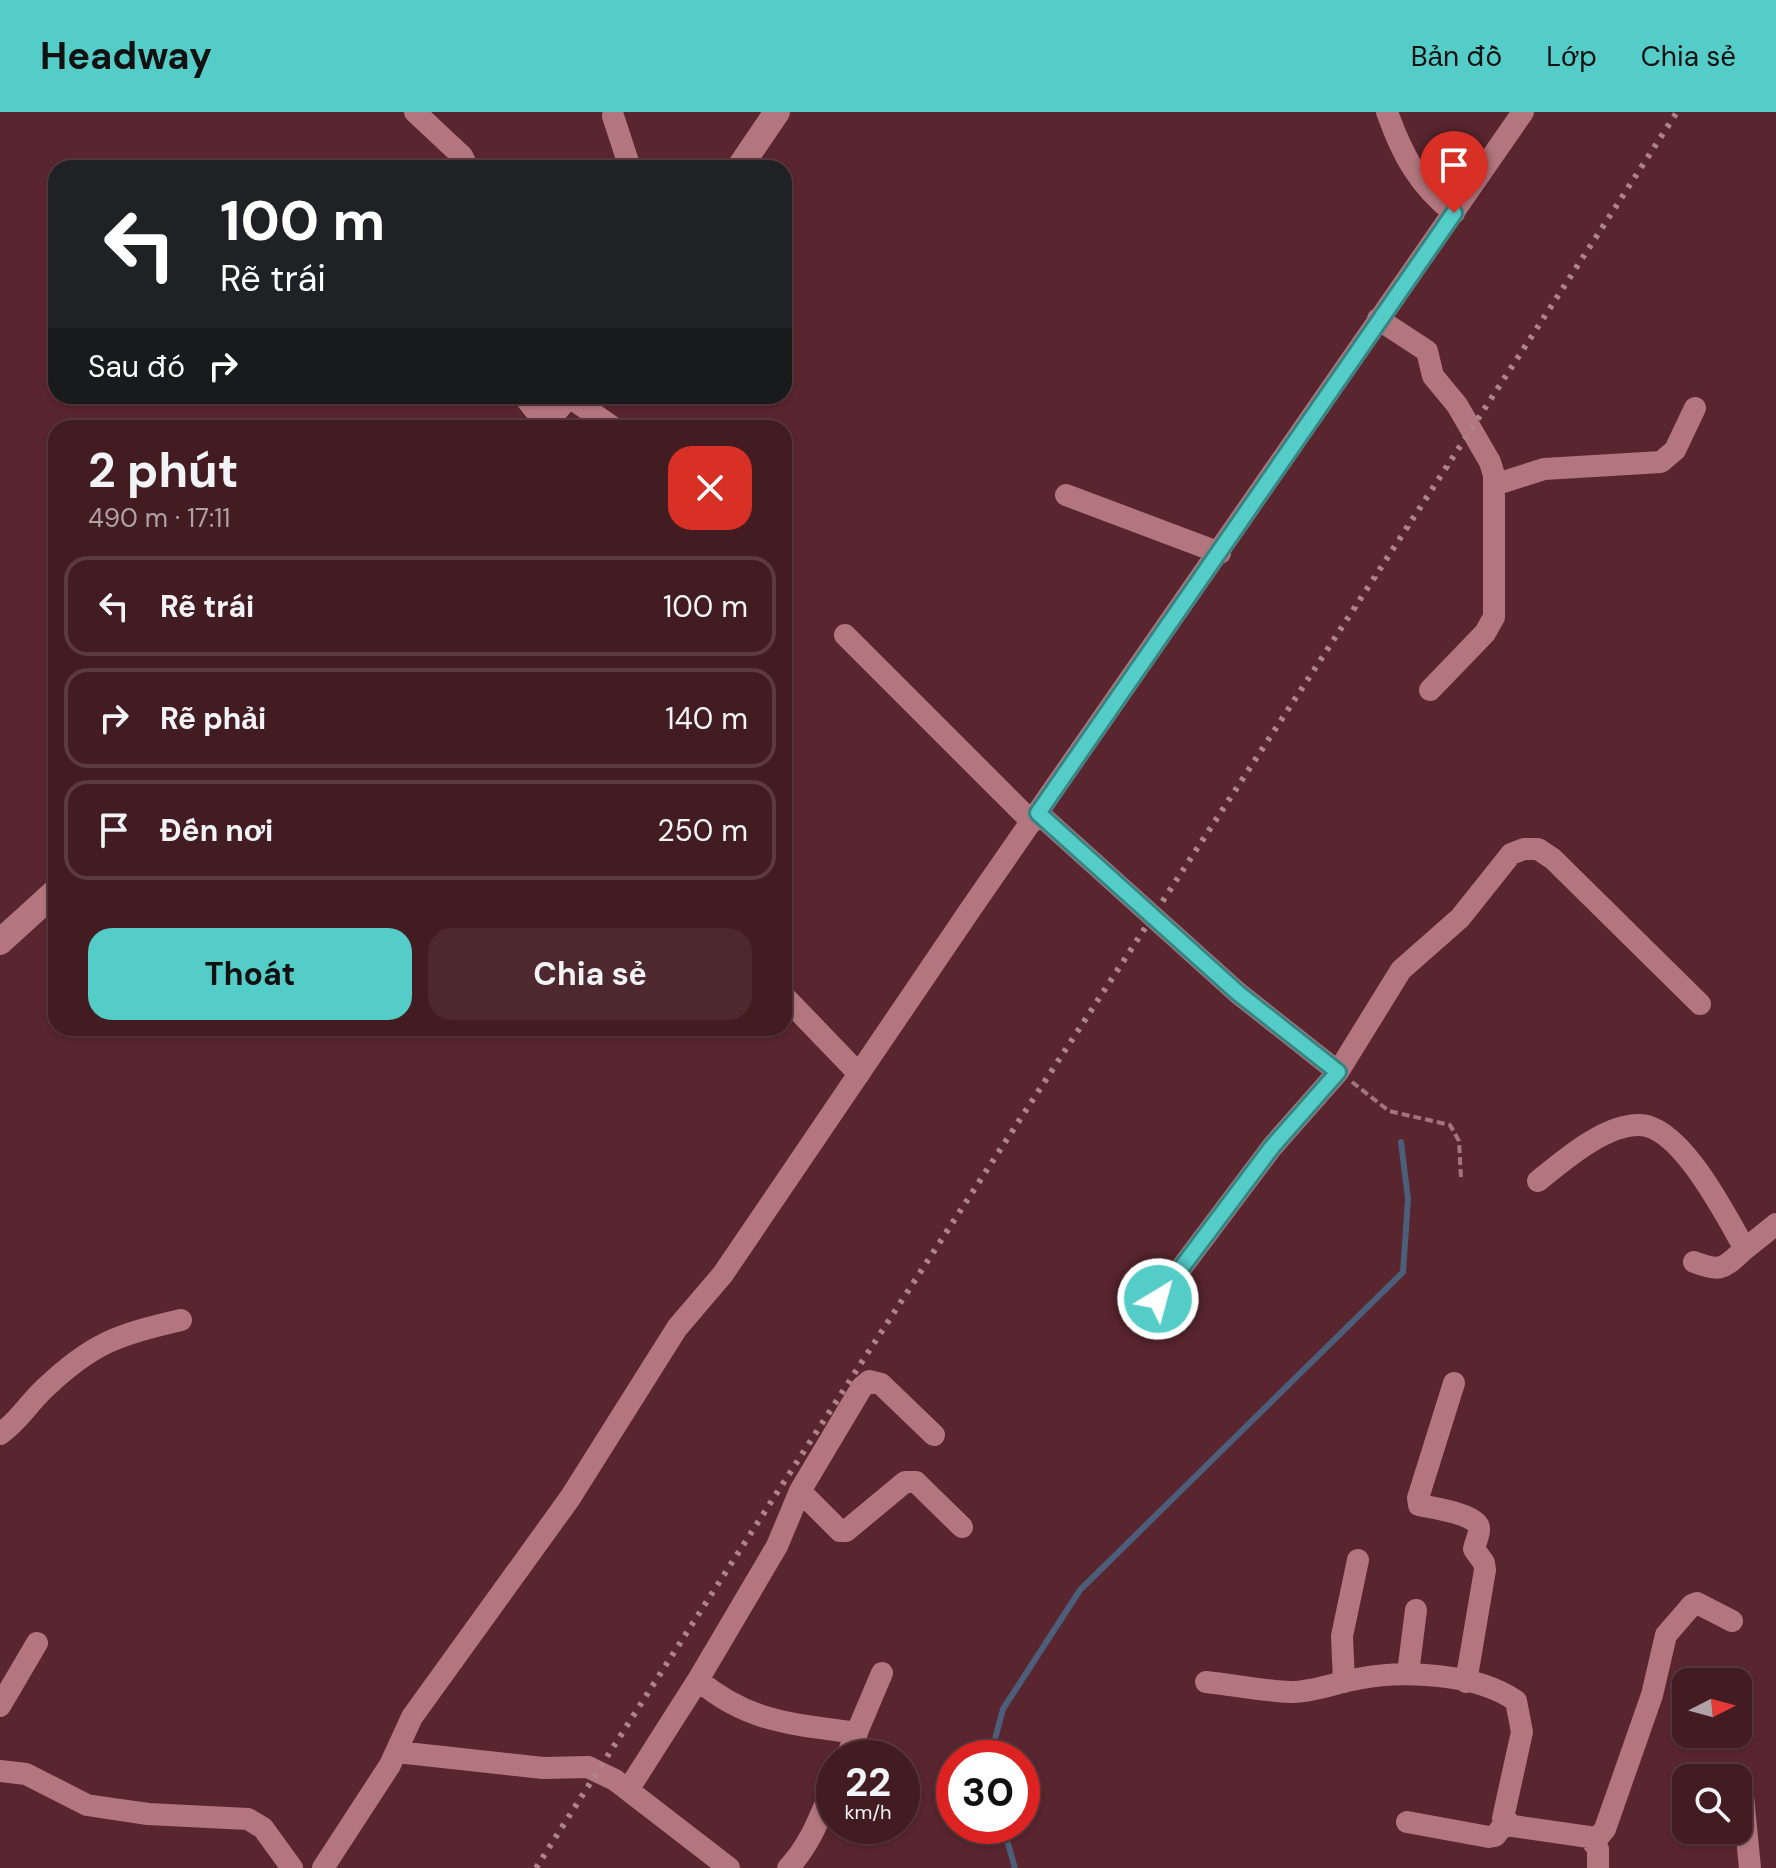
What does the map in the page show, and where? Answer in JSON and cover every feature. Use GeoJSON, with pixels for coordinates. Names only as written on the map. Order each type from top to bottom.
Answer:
{"type":"FeatureCollection","features":[{"type":"Feature","properties":{"kind":"street"},"geometry":{"type":"LineString","coordinates":[[415,112],[464,160]]}},
{"type":"Feature","properties":{"kind":"street"},"geometry":{"type":"LineString","coordinates":[[1387,112],[1403,153],[1419,182],[1454,213]]}},
{"type":"Feature","properties":{"kind":"street"},"geometry":{"type":"LineString","coordinates":[[323,1868],[397,1752],[412,1717],[532,1554],[677,1328],[723,1274],[1523,112]]}},
{"type":"Feature","properties":{"kind":"street"},"geometry":{"type":"LineString","coordinates":[[744,160],[772,115]]}},
{"type":"Feature","properties":{"kind":"street"},"geometry":{"type":"LineString","coordinates":[[613,116],[627,160]]}},
{"type":"Feature","properties":{"kind":"street"},"geometry":{"type":"LineString","coordinates":[[1378,319],[1427,351],[1433,376],[1457,405],[1490,462],[1494,485],[1494,617],[1485,633],[1430,690]]}},
{"type":"Feature","properties":{"kind":"street"},"geometry":{"type":"LineString","coordinates":[[530,404],[543,420]]}},
{"type":"Feature","properties":{"kind":"street"},"geometry":{"type":"LineString","coordinates":[[547,420],[560,404]]}},
{"type":"Feature","properties":{"kind":"street"},"geometry":{"type":"LineString","coordinates":[[579,404],[602,420]]}},
{"type":"Feature","properties":{"kind":"street"},"geometry":{"type":"LineString","coordinates":[[1494,485],[1544,469],[1661,462],[1675,450],[1695,408]]}},
{"type":"Feature","properties":{"kind":"street"},"geometry":{"type":"LineString","coordinates":[[1066,495],[1220,553]]}},
{"type":"Feature","properties":{"kind":"street"},"geometry":{"type":"LineString","coordinates":[[845,635],[1035,818],[1238,993],[1338,1072]]}},
{"type":"Feature","properties":{"kind":"street"},"geometry":{"type":"LineString","coordinates":[[1158,1299],[1278,1138],[1338,1072],[1401,970],[1460,918],[1511,854],[1524,849],[1538,849],[1553,859],[1700,1004]]}},
{"type":"Feature","properties":{"kind":"street"},"geometry":{"type":"LineString","coordinates":[[0,942],[48,898]]}},
{"type":"Feature","properties":{"kind":"street"},"geometry":{"type":"LineString","coordinates":[[792,1004],[859,1074]]}},
{"type":"Feature","properties":{"kind":"street"},"geometry":{"type":"LineString","coordinates":[[1538,1181],[1574,1152],[1619,1128],[1649,1126],[1665,1133],[1695,1168],[1745,1249]]}},
{"type":"Feature","properties":{"kind":"street"},"geometry":{"type":"LineString","coordinates":[[1694,1262],[1714,1270],[1722,1269],[1776,1224]]}},
{"type":"Feature","properties":{"kind":"street"},"geometry":{"type":"LineString","coordinates":[[0,1434],[18,1420],[50,1384],[103,1342],[128,1332],[181,1320]]}},
{"type":"Feature","properties":{"kind":"street"},"geometry":{"type":"LineString","coordinates":[[628,1790],[698,1680],[777,1546],[800,1491],[862,1387],[869,1381],[881,1384],[934,1435]]}},
{"type":"Feature","properties":{"kind":"street"},"geometry":{"type":"LineString","coordinates":[[1454,1383],[1418,1498],[1419,1505],[1469,1517],[1478,1522],[1480,1529],[1474,1549],[1485,1570],[1466,1682]]}},
{"type":"Feature","properties":{"kind":"street"},"geometry":{"type":"LineString","coordinates":[[800,1491],[840,1531],[846,1531],[905,1482],[916,1482],[962,1527]]}},
{"type":"Feature","properties":{"kind":"street"},"geometry":{"type":"LineString","coordinates":[[1344,1682],[1342,1636],[1358,1560]]}},
{"type":"Feature","properties":{"kind":"street"},"geometry":{"type":"LineString","coordinates":[[1598,1868],[1595,1841],[1605,1829],[1652,1695],[1670,1628],[1697,1603],[1732,1621]]}},
{"type":"Feature","properties":{"kind":"street"},"geometry":{"type":"LineString","coordinates":[[1408,1673],[1416,1610]]}},
{"type":"Feature","properties":{"kind":"street"},"geometry":{"type":"LineString","coordinates":[[0,1706],[37,1643]]}},
{"type":"Feature","properties":{"kind":"street"},"geometry":{"type":"LineString","coordinates":[[854,1740],[882,1673]]}},
{"type":"Feature","properties":{"kind":"street"},"geometry":{"type":"LineString","coordinates":[[1206,1682],[1291,1692],[1315,1690],[1389,1673],[1408,1673],[1501,1691],[1516,1701],[1522,1718],[1522,1732],[1503,1813],[1506,1822]]}},
{"type":"Feature","properties":{"kind":"street"},"geometry":{"type":"LineString","coordinates":[[698,1680],[737,1707],[766,1720],[857,1733]]}},
{"type":"Feature","properties":{"kind":"street"},"geometry":{"type":"LineString","coordinates":[[397,1752],[543,1768],[588,1767],[628,1790],[729,1868]]}},
{"type":"Feature","properties":{"kind":"street"},"geometry":{"type":"LineString","coordinates":[[0,1771],[26,1774],[87,1805],[148,1814],[248,1819],[263,1828],[292,1868]]}},
{"type":"Feature","properties":{"kind":"street"},"geometry":{"type":"LineString","coordinates":[[1407,1822],[1489,1837],[1495,1836],[1506,1822]]}},
{"type":"Feature","properties":{"kind":"street"},"geometry":{"type":"LineString","coordinates":[[1506,1822],[1579,1834],[1595,1841]]}},
{"type":"Feature","properties":{"kind":"street"},"geometry":{"type":"LineString","coordinates":[[788,1868],[803,1852],[816,1827]]}},
{"type":"Feature","properties":{"kind":"street"},"geometry":{"type":"LineString","coordinates":[[1748,1844],[1750,1868]]}},
{"type":"Feature","properties":{"kind":"path"},"geometry":{"type":"LineString","coordinates":[[1338,1072],[1389,1111],[1450,1125],[1459,1141],[1461,1178]]}},
{"type":"Feature","properties":{"kind":"waterway"},"geometry":{"type":"LineString","coordinates":[[995,1740],[1003,1709],[1080,1590],[1403,1272],[1408,1199],[1401,1142]]}},
{"type":"Feature","properties":{"kind":"waterway"},"geometry":{"type":"LineString","coordinates":[[1008,1844],[1015,1868]]}},
{"type":"Feature","properties":{"kind":"railway"},"geometry":{"type":"LineString","coordinates":[[536,1868],[819,1428],[1677,112]]}},
{"type":"Feature","properties":{"kind":"route"},"geometry":{"type":"LineString","coordinates":[[1158,1299],[1292,1121],[1338,1072],[1238,993],[1038,813],[1454,213]]}}]}
